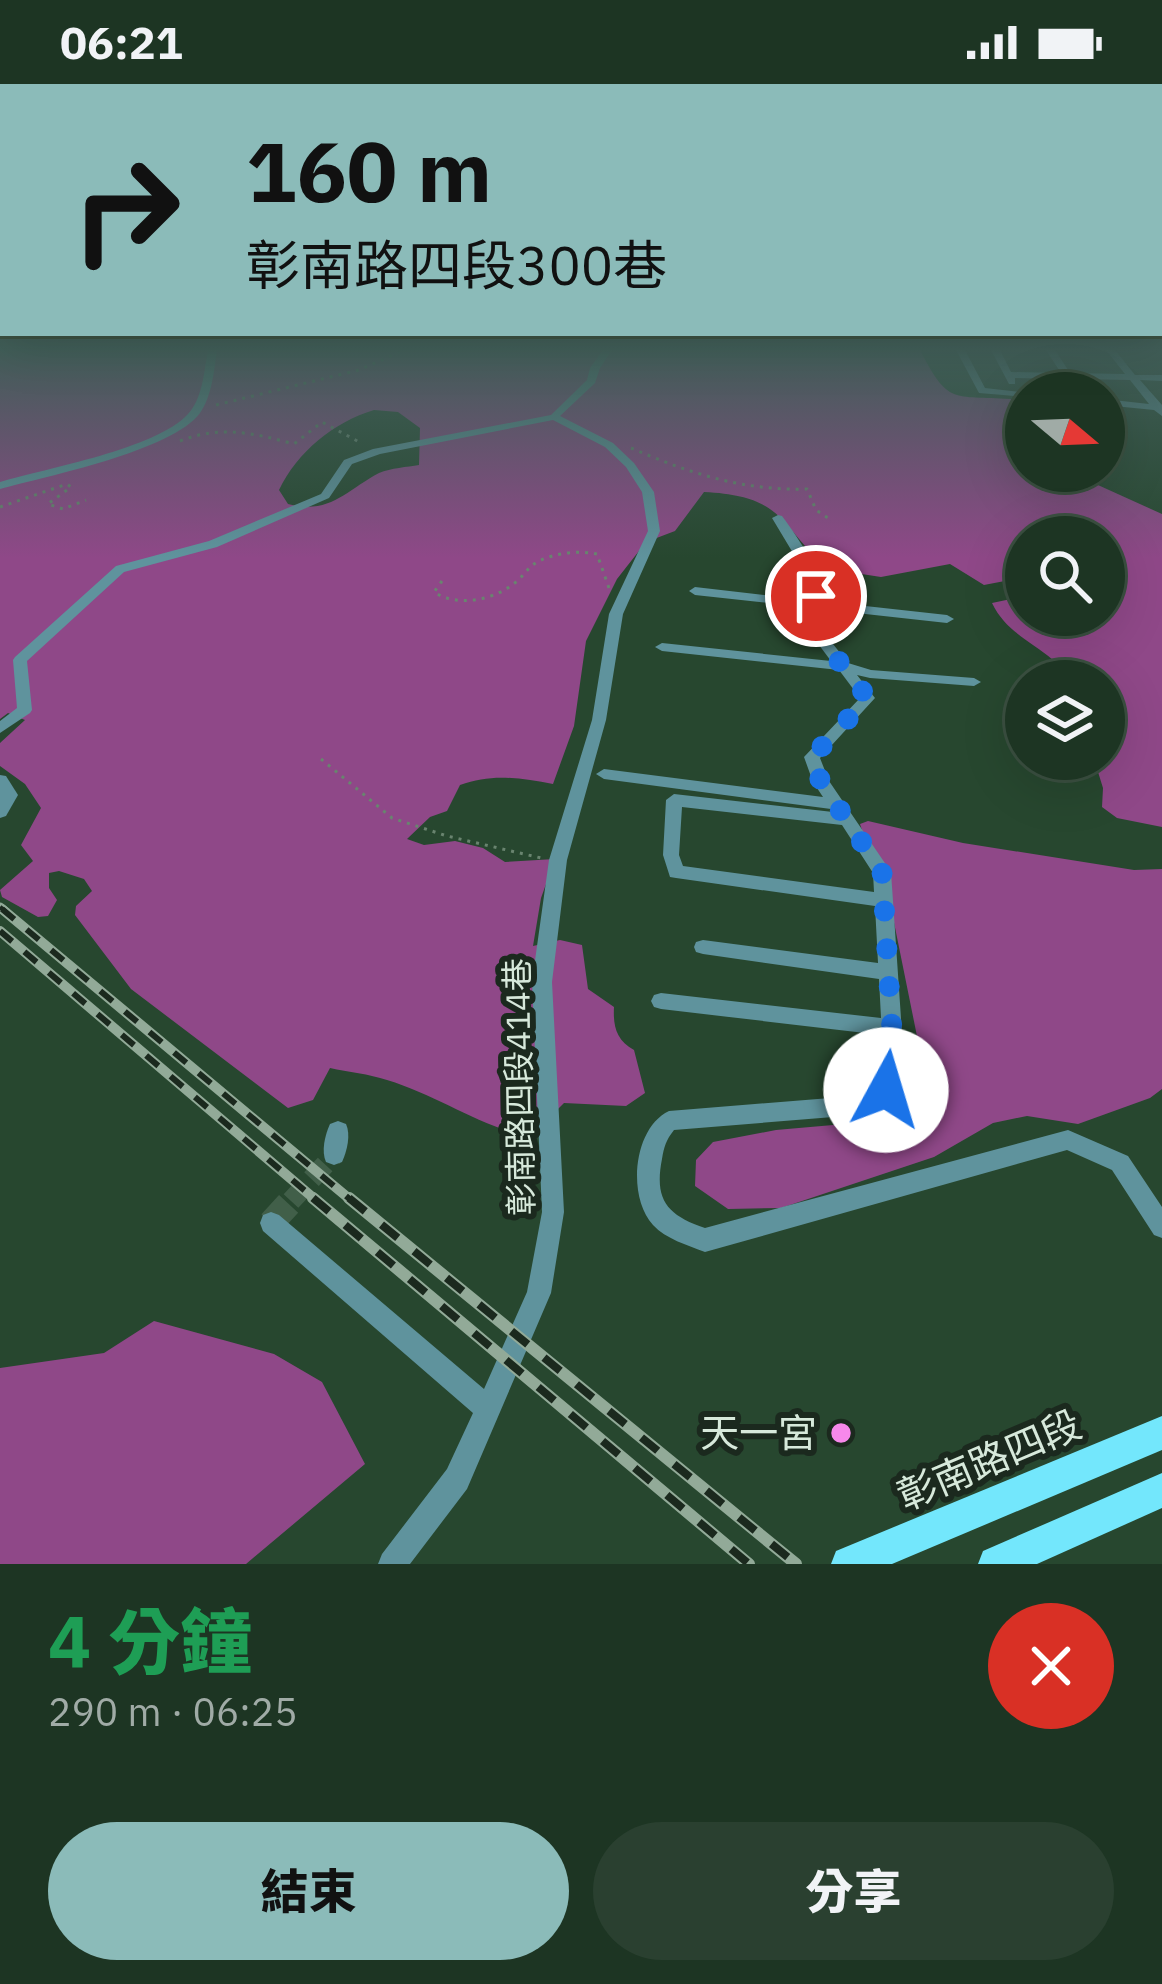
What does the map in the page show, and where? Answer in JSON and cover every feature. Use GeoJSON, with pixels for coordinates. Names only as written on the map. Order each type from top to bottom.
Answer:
{"type":"FeatureCollection","features":[{"type":"Feature","properties":{"kind":"main road","name":"彰南路四段"},"geometry":{"type":"LineString","coordinates":[[849,1564],[1162,1433]]}},
{"type":"Feature","properties":{"kind":"main road"},"geometry":{"type":"LineString","coordinates":[[996,1564],[1162,1490]]}},
{"type":"Feature","properties":{"kind":"street"},"geometry":{"type":"LineString","coordinates":[[0,486],[150,440],[189,419]]}},
{"type":"Feature","properties":{"kind":"street"},"geometry":{"type":"LineString","coordinates":[[0,728],[25,710],[20,660],[120,569],[213,544],[325,496],[348,462],[544,419]]}},
{"type":"Feature","properties":{"kind":"street","name":"彰南路四段414巷"},"geometry":{"type":"LineString","coordinates":[[392,1564],[457,1479],[538,1293],[554,1212],[542,982],[558,860],[598,720],[616,614],[653,531],[648,492],[630,465],[596,437],[558,419]]}},
{"type":"Feature","properties":{"kind":"street"},"geometry":{"type":"LineString","coordinates":[[778,518],[814,572],[811,626],[868,698],[812,757],[882,872],[894,1062],[886,1090],[858,1105],[670,1121],[658,1131],[644,1186],[656,1213],[676,1231],[705,1240],[1068,1141],[1120,1162],[1162,1227]]}},
{"type":"Feature","properties":{"kind":"street"},"geometry":{"type":"LineString","coordinates":[[694,587],[947,619]]}},
{"type":"Feature","properties":{"kind":"street"},"geometry":{"type":"LineString","coordinates":[[816,600],[887,604]]}},
{"type":"Feature","properties":{"kind":"street"},"geometry":{"type":"LineString","coordinates":[[662,647],[843,666],[870,674],[974,682]]}},
{"type":"Feature","properties":{"kind":"street"},"geometry":{"type":"LineString","coordinates":[[604,774],[842,812]]}},
{"type":"Feature","properties":{"kind":"street"},"geometry":{"type":"LineString","coordinates":[[0,780],[10,795],[0,812]]}},
{"type":"Feature","properties":{"kind":"street"},"geometry":{"type":"LineString","coordinates":[[842,812],[674,800],[671,855],[676,872],[884,900]]}},
{"type":"Feature","properties":{"kind":"street"},"geometry":{"type":"LineString","coordinates":[[703,947],[888,972]]}},
{"type":"Feature","properties":{"kind":"street"},"geometry":{"type":"LineString","coordinates":[[661,1001],[892,1028]]}},
{"type":"Feature","properties":{"kind":"street"},"geometry":{"type":"LineString","coordinates":[[334,1155],[338,1131]]}},
{"type":"Feature","properties":{"kind":"street"},"geometry":{"type":"LineString","coordinates":[[271,1223],[488,1409]]}},
{"type":"Feature","properties":{"kind":"path"},"geometry":{"type":"LineString","coordinates":[[150,440],[166,445],[200,433],[243,430],[294,444],[303,442],[322,422],[377,452]]}},
{"type":"Feature","properties":{"kind":"path"},"geometry":{"type":"LineString","coordinates":[[596,437],[694,475],[769,490],[807,489],[816,510],[831,520]]}},
{"type":"Feature","properties":{"kind":"path"},"geometry":{"type":"LineString","coordinates":[[0,507],[68,484],[72,484],[49,504],[69,508],[86,500]]}},
{"type":"Feature","properties":{"kind":"path"},"geometry":{"type":"LineString","coordinates":[[442,580],[434,592],[451,602],[492,595],[514,584],[538,560],[587,550],[597,554],[616,614]]}},
{"type":"Feature","properties":{"kind":"path"},"geometry":{"type":"LineString","coordinates":[[321,759],[342,766],[361,797],[393,818],[558,860]]}},
{"type":"Feature","properties":{"kind":"shaded area"},"geometry":{"type":"Polygon","coordinates":[[[0,419],[352,419],[306,451],[279,490],[288,504],[303,507],[326,504],[379,473],[419,465],[420,428],[408,419],[1005,419],[1005,492],[1113,492],[1162,514],[1162,827],[1117,818],[1102,807],[1101,780],[1125,780],[1125,660],[1053,660],[1020,636],[1125,636],[1125,516],[1005,516],[1005,581],[984,585],[950,564],[881,577],[829,569],[779,516],[752,500],[731,495],[704,492],[675,531],[646,542],[617,579],[586,641],[574,726],[553,784],[495,778],[460,785],[447,811],[430,817],[407,839],[424,845],[455,841],[483,848],[505,862],[555,859],[541,898],[533,946],[560,940],[582,945],[588,989],[614,1007],[617,1032],[634,1050],[645,1093],[626,1106],[564,1103],[530,1137],[493,1126],[405,1086],[330,1068],[313,1100],[288,1108],[131,989],[75,915],[76,906],[92,891],[84,879],[59,871],[49,873],[49,888],[57,900],[48,916],[38,917],[2,897],[0,890],[33,861],[21,845],[41,808],[25,784],[0,766],[0,743],[25,720],[8,713],[0,719],[0,419]]]}},
{"type":"Feature","properties":{"kind":"shaded area"},"geometry":{"type":"Polygon","coordinates":[[[1005,600],[1005,622],[998,613],[992,603],[1005,600]]]}},
{"type":"Feature","properties":{"kind":"shaded area"},"geometry":{"type":"Polygon","coordinates":[[[868,821],[963,843],[1134,870],[1162,869],[1162,1089],[1150,1098],[1078,1124],[1027,1116],[993,1123],[934,1157],[781,1208],[728,1209],[695,1186],[696,1160],[713,1142],[776,1130],[890,1120],[911,1110],[921,1056],[883,868],[860,824],[868,821]]]}},
{"type":"Feature","properties":{"kind":"shaded area"},"geometry":{"type":"Polygon","coordinates":[[[154,1321],[274,1354],[322,1382],[365,1464],[246,1564],[0,1564],[0,1368],[104,1353],[154,1321]]]}},
{"type":"Feature","properties":{"kind":"tunnel"},"geometry":{"type":"LineString","coordinates":[[291,1201],[334,1155]]}},
{"type":"Feature","properties":{"kind":"tunnel"},"geometry":{"type":"LineString","coordinates":[[271,1223],[294,1198]]}},
{"type":"Feature","properties":{"kind":"railway"},"geometry":{"type":"LineString","coordinates":[[0,907],[6,912]]}},
{"type":"Feature","properties":{"kind":"railway"},"geometry":{"type":"LineString","coordinates":[[2,909],[352,1201]]}},
{"type":"Feature","properties":{"kind":"railway"},"geometry":{"type":"LineString","coordinates":[[0,931],[317,1201]]}},
{"type":"Feature","properties":{"kind":"railway"},"geometry":{"type":"LineString","coordinates":[[313,1198],[749,1564]]}},
{"type":"Feature","properties":{"kind":"railway"},"geometry":{"type":"LineString","coordinates":[[349,1198],[796,1564]]}},
{"type":"Feature","properties":{"kind":"place","name":"天一宮"},"geometry":{"type":"Point","coordinates":[841,1433]}},
{"type":"Feature","properties":{"kind":"route"},"geometry":{"type":"LineString","coordinates":[[816,596],[811,626],[868,698],[812,757],[821,782],[882,872],[894,1062],[886,1090]]}}]}
